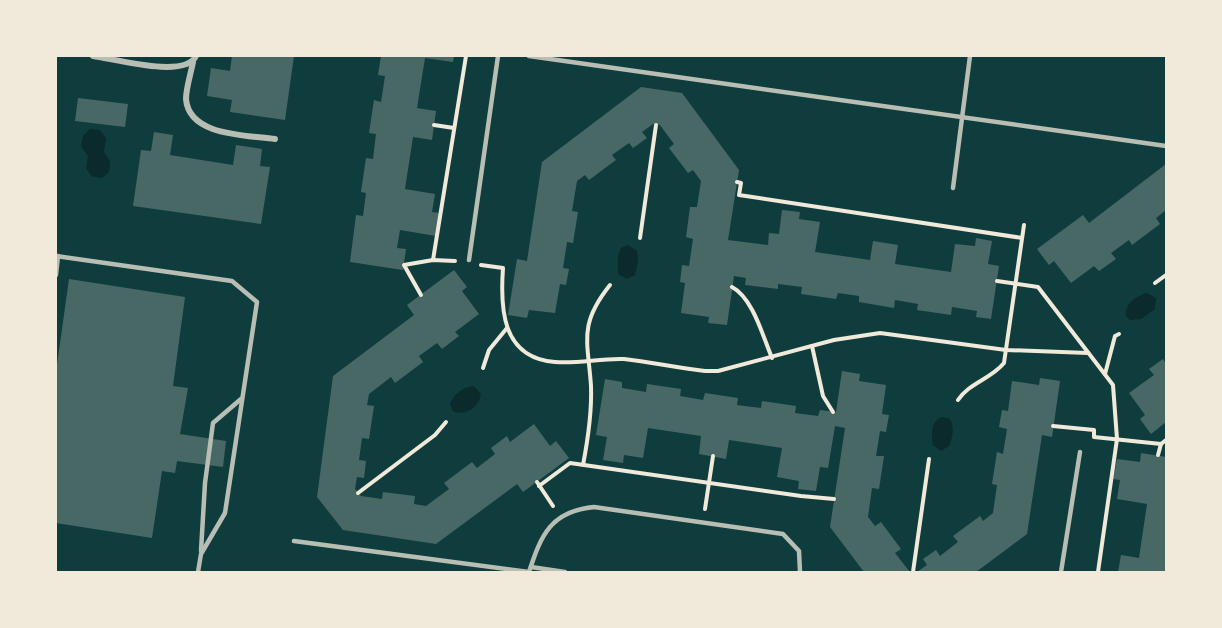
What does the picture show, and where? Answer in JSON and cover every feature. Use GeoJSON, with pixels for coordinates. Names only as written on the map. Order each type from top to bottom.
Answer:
{"type":"FeatureCollection","features":[{"type":"Feature","properties":{"kind":"street"},"geometry":{"type":"LineString","coordinates":[[93,56],[166,67],[194,59],[186,100],[194,118],[212,129],[275,139]]}},
{"type":"Feature","properties":{"kind":"lane"},"geometry":{"type":"LineString","coordinates":[[469,260],[498,56]]}},
{"type":"Feature","properties":{"kind":"lane"},"geometry":{"type":"LineString","coordinates":[[529,56],[1167,146]]}},
{"type":"Feature","properties":{"kind":"lane"},"geometry":{"type":"LineString","coordinates":[[953,188],[970,56]]}},
{"type":"Feature","properties":{"kind":"lane"},"geometry":{"type":"LineString","coordinates":[[56,276],[57,256],[232,281],[257,302],[225,513],[201,554]]}},
{"type":"Feature","properties":{"kind":"lane"},"geometry":{"type":"LineString","coordinates":[[198,573],[205,483],[213,423],[241,399]]}},
{"type":"Feature","properties":{"kind":"lane"},"geometry":{"type":"LineString","coordinates":[[1061,573],[1080,452]]}},
{"type":"Feature","properties":{"kind":"lane"},"geometry":{"type":"LineString","coordinates":[[530,571],[542,536],[558,518],[577,508],[594,507],[783,534],[799,551],[800,573]]}},
{"type":"Feature","properties":{"kind":"lane"},"geometry":{"type":"LineString","coordinates":[[294,541],[530,571],[565,573]]}},
{"type":"Feature","properties":{"kind":"path"},"geometry":{"type":"LineString","coordinates":[[433,260],[466,56]]}},
{"type":"Feature","properties":{"kind":"path"},"geometry":{"type":"LineString","coordinates":[[434,125],[454,128]]}},
{"type":"Feature","properties":{"kind":"path"},"geometry":{"type":"LineString","coordinates":[[640,238],[656,125]]}},
{"type":"Feature","properties":{"kind":"path"},"geometry":{"type":"LineString","coordinates":[[737,182],[741,183],[739,195],[1022,238]]}},
{"type":"Feature","properties":{"kind":"path"},"geometry":{"type":"LineString","coordinates":[[958,400],[968,388],[998,371],[1004,363],[1024,225]]}},
{"type":"Feature","properties":{"kind":"path"},"geometry":{"type":"LineString","coordinates":[[421,295],[404,265],[433,260],[459,261]]}},
{"type":"Feature","properties":{"kind":"path"},"geometry":{"type":"LineString","coordinates":[[480,264],[503,268],[500,301],[507,327],[526,354],[556,362],[623,359],[705,371],[729,369],[812,346],[880,333],[1006,350],[1088,353]]}},
{"type":"Feature","properties":{"kind":"path"},"geometry":{"type":"LineString","coordinates":[[1155,283],[1167,274]]}},
{"type":"Feature","properties":{"kind":"path"},"geometry":{"type":"LineString","coordinates":[[997,281],[1038,287],[1113,385],[1118,440],[1098,573]]}},
{"type":"Feature","properties":{"kind":"path"},"geometry":{"type":"LineString","coordinates":[[583,465],[590,408],[585,344],[595,306],[610,285]]}},
{"type":"Feature","properties":{"kind":"path"},"geometry":{"type":"LineString","coordinates":[[732,287],[740,291],[747,303],[772,358]]}},
{"type":"Feature","properties":{"kind":"path"},"geometry":{"type":"LineString","coordinates":[[483,368],[489,350],[507,327]]}},
{"type":"Feature","properties":{"kind":"path"},"geometry":{"type":"LineString","coordinates":[[1105,375],[1115,336],[1119,334]]}},
{"type":"Feature","properties":{"kind":"path"},"geometry":{"type":"LineString","coordinates":[[812,346],[823,396],[833,412]]}},
{"type":"Feature","properties":{"kind":"path"},"geometry":{"type":"LineString","coordinates":[[358,493],[435,435],[446,422]]}},
{"type":"Feature","properties":{"kind":"path"},"geometry":{"type":"LineString","coordinates":[[1053,426],[1094,430],[1094,436],[1118,440],[1161,444],[1167,440]]}},
{"type":"Feature","properties":{"kind":"path"},"geometry":{"type":"LineString","coordinates":[[1158,455],[1161,444]]}},
{"type":"Feature","properties":{"kind":"path"},"geometry":{"type":"LineString","coordinates":[[706,505],[712,456]]}},
{"type":"Feature","properties":{"kind":"path"},"geometry":{"type":"LineString","coordinates":[[913,572],[929,459]]}},
{"type":"Feature","properties":{"kind":"path"},"geometry":{"type":"LineString","coordinates":[[556,510],[538,484],[570,463],[834,499]]}},
{"type":"Feature","properties":{"kind":"water"},"geometry":{"type":"Polygon","coordinates":[[[90,129],[100,130],[106,138],[104,152],[110,161],[109,172],[102,178],[91,176],[86,168],[88,156],[81,146],[83,136],[90,129]]]}},
{"type":"Feature","properties":{"kind":"water"},"geometry":{"type":"Polygon","coordinates":[[[628,245],[637,251],[638,262],[635,275],[627,279],[618,274],[618,256],[621,248],[628,245]]]}},
{"type":"Feature","properties":{"kind":"water"},"geometry":{"type":"Polygon","coordinates":[[[1147,293],[1156,298],[1155,309],[1141,319],[1130,320],[1126,316],[1129,304],[1135,298],[1147,293]]]}},
{"type":"Feature","properties":{"kind":"water"},"geometry":{"type":"Polygon","coordinates":[[[474,386],[481,394],[474,407],[462,413],[453,411],[450,404],[454,397],[463,389],[474,386]]]}},
{"type":"Feature","properties":{"kind":"water"},"geometry":{"type":"Polygon","coordinates":[[[941,417],[949,418],[953,431],[949,446],[941,451],[933,445],[932,429],[941,417]]]}},
{"type":"Feature","properties":{"kind":"building"},"geometry":{"type":"Polygon","coordinates":[[[232,56],[294,56],[285,120],[230,112],[232,100],[207,96],[211,68],[230,71],[232,56]]]}},
{"type":"Feature","properties":{"kind":"building"},"geometry":{"type":"Polygon","coordinates":[[[381,56],[454,56],[453,62],[425,58],[417,108],[436,111],[432,140],[413,137],[405,189],[435,194],[432,212],[439,213],[436,236],[400,230],[397,248],[406,249],[403,270],[350,262],[356,215],[363,216],[366,193],[361,192],[366,158],[373,159],[376,134],[369,133],[374,100],[381,102],[385,76],[378,75],[381,56]]]}},
{"type":"Feature","properties":{"kind":"building"},"geometry":{"type":"Polygon","coordinates":[[[641,87],[682,93],[739,170],[728,240],[768,245],[769,233],[779,234],[782,210],[800,212],[799,219],[820,222],[815,252],[870,260],[873,241],[898,245],[895,264],[951,272],[955,244],[975,246],[976,238],[992,241],[988,264],[999,266],[991,319],[976,317],[977,311],[952,307],[951,315],[917,310],[918,304],[895,300],[894,308],[859,302],[859,296],[838,293],[836,299],[801,294],[802,287],[778,284],[778,289],[745,285],[746,278],[734,276],[727,325],[708,323],[709,317],[681,313],[685,283],[680,282],[682,265],[689,266],[693,239],[686,237],[690,207],[697,207],[701,181],[693,170],[688,173],[669,148],[674,144],[660,125],[653,124],[642,132],[647,138],[633,148],[629,143],[612,155],[616,160],[589,180],[585,175],[577,181],[572,211],[578,212],[573,243],[567,242],[563,268],[569,269],[566,285],[560,284],[555,313],[529,310],[527,318],[508,315],[517,259],[527,261],[542,162],[641,87]]]}},
{"type":"Feature","properties":{"kind":"building"},"geometry":{"type":"Polygon","coordinates":[[[78,98],[128,104],[125,127],[75,121],[78,98]]]}},
{"type":"Feature","properties":{"kind":"building"},"geometry":{"type":"Polygon","coordinates":[[[154,132],[173,135],[170,155],[233,165],[236,145],[262,149],[260,166],[270,167],[261,224],[133,206],[141,150],[151,151],[154,132]]]}},
{"type":"Feature","properties":{"kind":"building"},"geometry":{"type":"Polygon","coordinates":[[[1166,164],[1166,210],[1156,218],[1160,224],[1132,245],[1129,240],[1111,253],[1116,259],[1099,271],[1094,266],[1071,283],[1054,261],[1049,265],[1037,249],[1083,215],[1089,223],[1166,164]]]}},
{"type":"Feature","properties":{"kind":"building"},"geometry":{"type":"Polygon","coordinates":[[[454,270],[467,287],[462,291],[479,314],[455,332],[459,336],[442,349],[437,343],[419,356],[423,362],[395,383],[391,377],[369,394],[367,405],[374,406],[369,439],[362,438],[359,460],[366,461],[364,478],[357,477],[355,489],[361,496],[382,499],[383,492],[415,496],[414,504],[426,506],[449,489],[444,483],[472,462],[477,468],[495,454],[491,448],[507,436],[510,442],[534,424],[550,446],[556,441],[569,458],[523,492],[517,484],[436,544],[343,530],[317,497],[333,376],[414,315],[407,305],[454,270]]]}},
{"type":"Feature","properties":{"kind":"building"},"geometry":{"type":"Polygon","coordinates":[[[69,279],[185,297],[173,386],[188,388],[180,434],[226,441],[223,467],[177,461],[175,473],[162,471],[152,538],[56,523],[56,372],[69,279]]]}},
{"type":"Feature","properties":{"kind":"building"},"geometry":{"type":"Polygon","coordinates":[[[1163,359],[1166,364],[1166,422],[1151,434],[1140,419],[1145,415],[1129,393],[1154,375],[1149,369],[1163,359]]]}},
{"type":"Feature","properties":{"kind":"building"},"geometry":{"type":"Polygon","coordinates":[[[842,371],[860,374],[859,381],[886,385],[882,414],[889,415],[886,432],[880,431],[876,456],[884,456],[879,489],[872,488],[868,517],[875,526],[881,522],[901,549],[895,553],[910,572],[864,572],[830,527],[845,428],[835,426],[828,468],[820,467],[816,491],[798,489],[799,481],[777,477],[782,448],[729,440],[726,459],[699,454],[701,436],[648,428],[643,458],[624,455],[623,463],[603,460],[607,437],[596,435],[605,379],[622,382],[622,388],[646,392],[647,384],[681,389],[680,396],[703,400],[705,393],[738,398],[737,405],[761,408],[762,401],[796,406],[795,413],[818,416],[820,410],[836,412],[842,371]]]}},
{"type":"Feature","properties":{"kind":"building"},"geometry":{"type":"Polygon","coordinates":[[[1040,378],[1060,381],[1052,437],[1042,435],[1027,534],[976,572],[917,572],[927,565],[923,559],[936,550],[940,556],[958,542],[953,536],[980,516],[983,521],[993,513],[997,485],[992,484],[997,452],[1003,454],[1007,429],[999,427],[1002,410],[1008,411],[1012,381],[1039,385],[1040,378]]]}},
{"type":"Feature","properties":{"kind":"building"},"geometry":{"type":"Polygon","coordinates":[[[1141,453],[1166,457],[1166,572],[1118,572],[1121,555],[1139,558],[1147,504],[1117,499],[1120,480],[1113,479],[1117,459],[1140,462],[1141,453]]]}}]}
